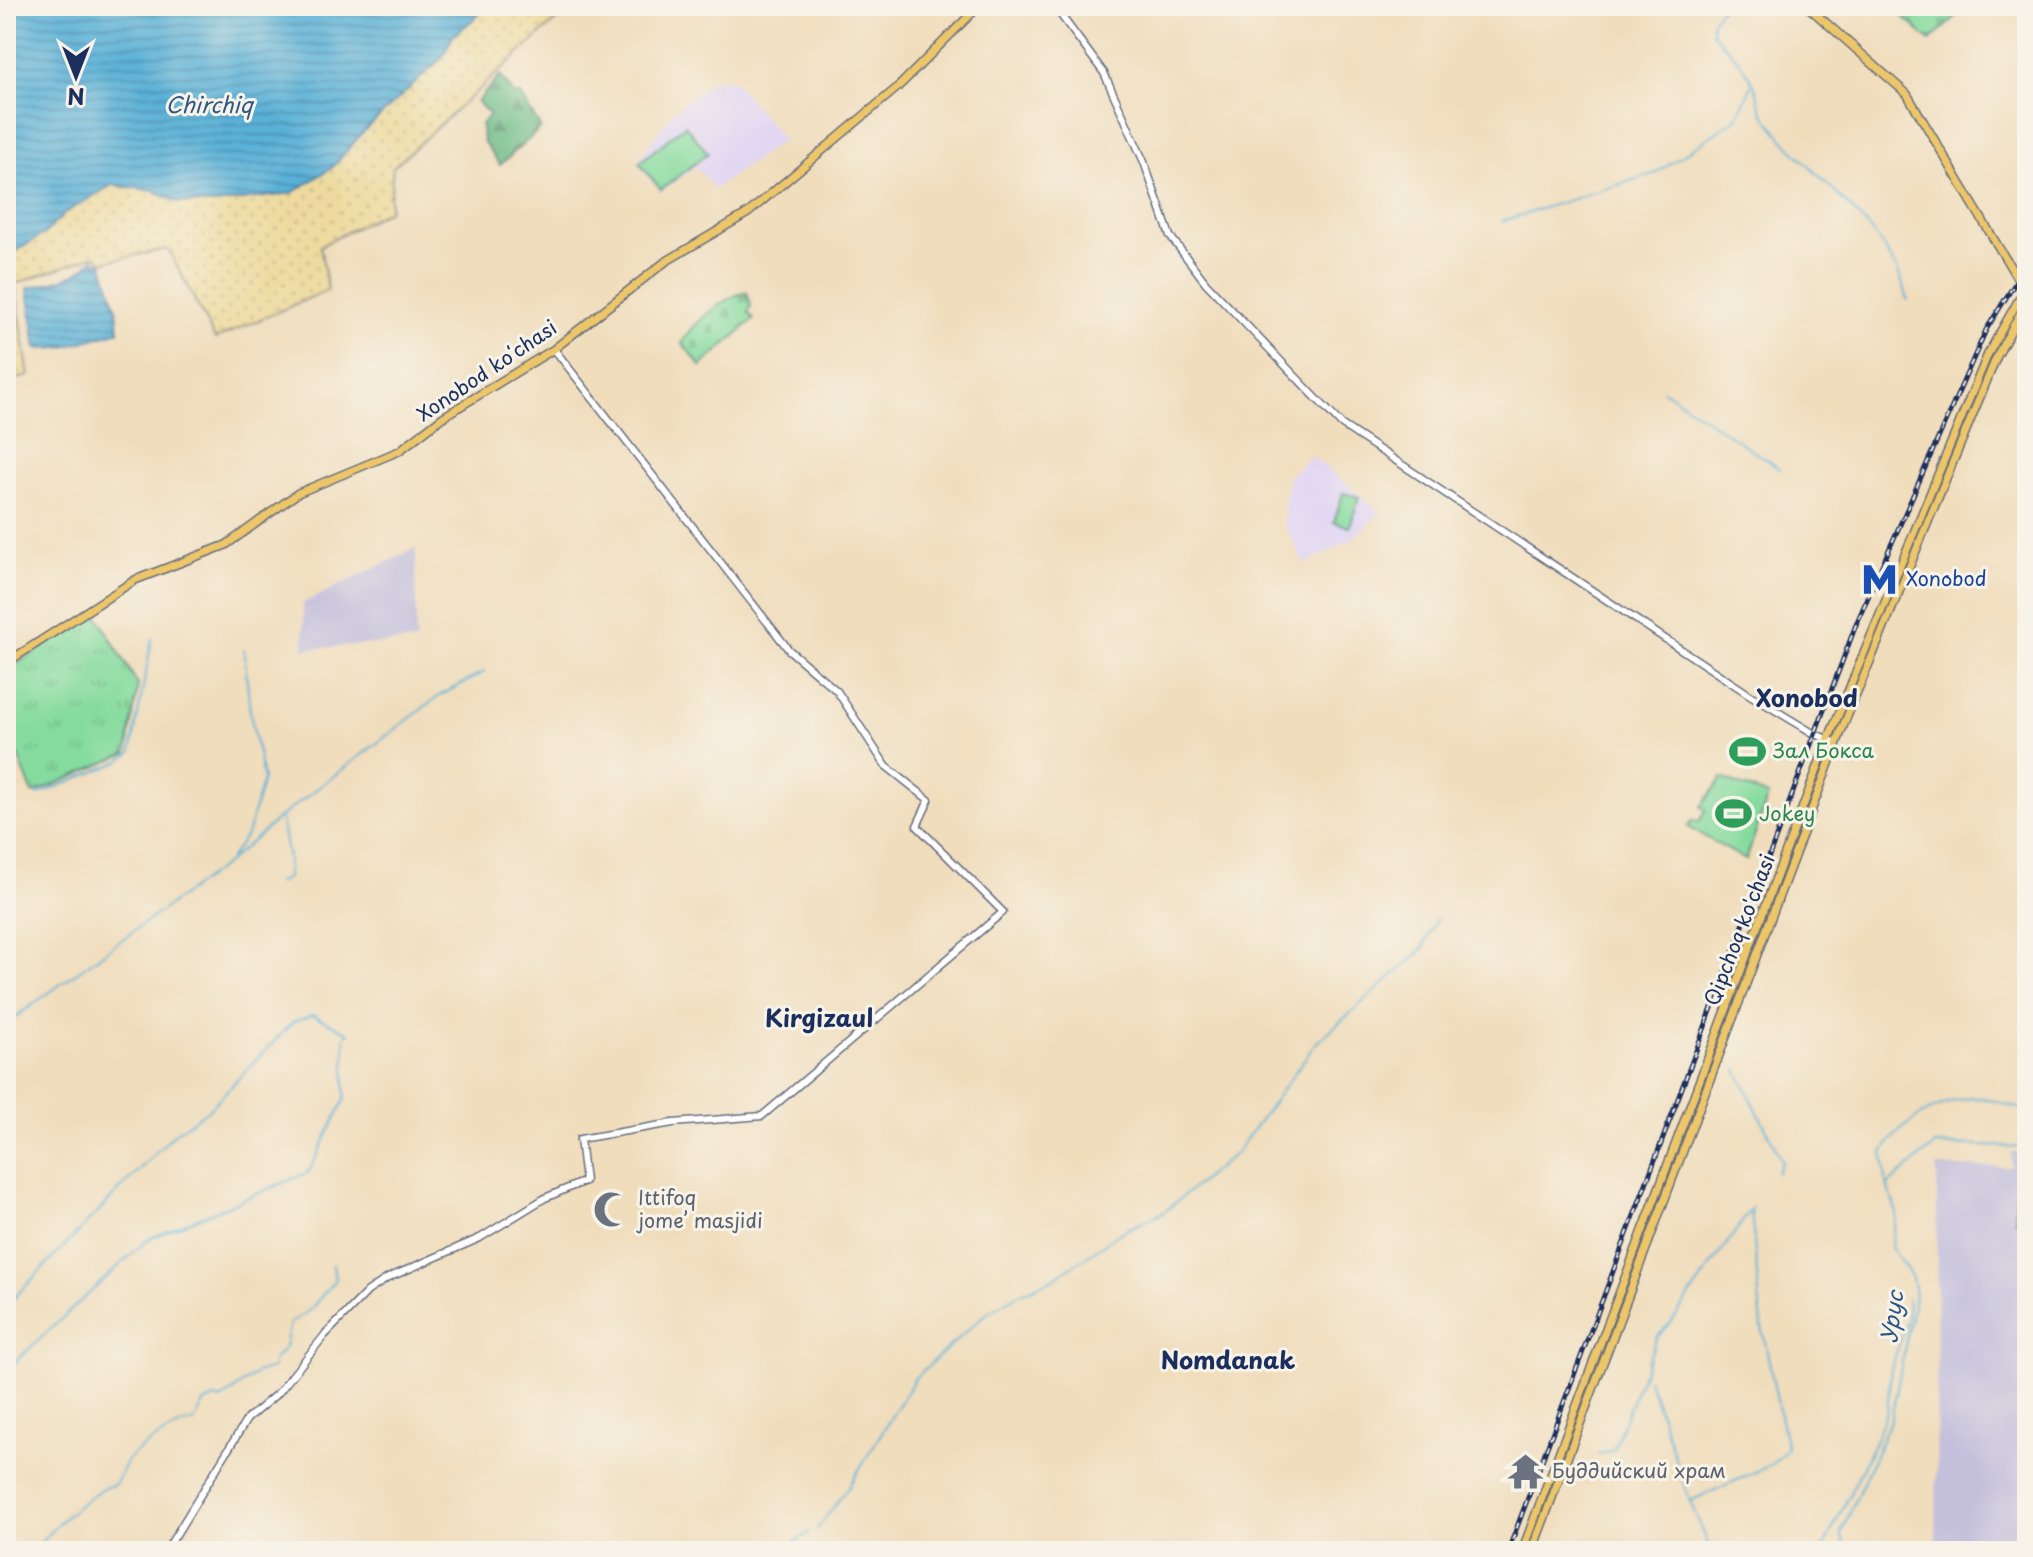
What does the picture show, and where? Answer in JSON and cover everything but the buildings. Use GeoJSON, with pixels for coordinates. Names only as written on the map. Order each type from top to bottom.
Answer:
{"type":"FeatureCollection","features":[{"type":"Feature","properties":{"kind":"main road","name":"Xonobod koʻchasi"},"geometry":{"type":"LineString","coordinates":[[6,663],[135,580],[231,543],[298,493],[399,451],[443,417],[554,349],[665,262],[748,213],[898,87],[979,6]]}},
{"type":"Feature","properties":{"kind":"main road"},"geometry":{"type":"LineString","coordinates":[[1807,6],[1907,94],[1988,232],[2026,287]]}},
{"type":"Feature","properties":{"kind":"main road","name":"Qipchoq ko'chasi"},"geometry":{"type":"LineString","coordinates":[[1532,1551],[1556,1476],[1833,742],[1982,369],[2026,287]]}},
{"type":"Feature","properties":{"kind":"main road","name":"Qipchoq ko'chasi"},"geometry":{"type":"LineString","coordinates":[[2016,310],[2027,301]]}},
{"type":"Feature","properties":{"kind":"main road","name":"Qipchoq ko'chasi"},"geometry":{"type":"LineString","coordinates":[[1522,1551],[1556,1476]]}},
{"type":"Feature","properties":{"kind":"street"},"geometry":{"type":"LineString","coordinates":[[1054,6],[1104,73],[1144,162],[1170,236],[1206,283],[1342,425],[1750,695],[1833,742]]}},
{"type":"Feature","properties":{"kind":"street"},"geometry":{"type":"LineString","coordinates":[[166,1551],[247,1419],[279,1392],[324,1336],[368,1291],[388,1278],[480,1238],[545,1198],[585,1181],[580,1139],[673,1123],[765,1115],[1003,912],[917,826],[929,800],[886,766],[837,691],[789,650],[554,349]]}},
{"type":"Feature","properties":{"kind":"shaded area"},"geometry":{"type":"Polygon","coordinates":[[[715,79],[734,81],[783,140],[714,189],[696,167],[661,192],[637,163],[674,111],[715,79]]]}},
{"type":"Feature","properties":{"kind":"shaded area"},"geometry":{"type":"Polygon","coordinates":[[[1312,456],[1381,513],[1351,540],[1304,564],[1284,523],[1285,500],[1289,477],[1312,456]]]}},
{"type":"Feature","properties":{"kind":"shaded area"},"geometry":{"type":"Polygon","coordinates":[[[416,548],[416,641],[304,649],[303,603],[416,548]]]}},
{"type":"Feature","properties":{"kind":"shaded area"},"geometry":{"type":"Polygon","coordinates":[[[2011,1152],[2027,1152],[2027,1551],[1936,1551],[1937,1167],[2011,1167],[2011,1152]]]}},
{"type":"Feature","properties":{"kind":"green space"},"geometry":{"type":"Polygon","coordinates":[[[1892,6],[1967,6],[1930,41],[1892,6]]]}},
{"type":"Feature","properties":{"kind":"green space"},"geometry":{"type":"Polygon","coordinates":[[[500,75],[515,95],[520,95],[541,128],[500,165],[483,141],[481,124],[490,115],[477,102],[500,75]]]}},
{"type":"Feature","properties":{"kind":"green space"},"geometry":{"type":"Polygon","coordinates":[[[685,125],[708,153],[661,190],[639,163],[685,125]]]}},
{"type":"Feature","properties":{"kind":"green space"},"geometry":{"type":"Polygon","coordinates":[[[747,292],[751,306],[748,312],[754,319],[701,366],[682,343],[710,312],[728,299],[747,292]]]}},
{"type":"Feature","properties":{"kind":"green space"},"geometry":{"type":"Polygon","coordinates":[[[1343,493],[1359,497],[1350,527],[1334,522],[1343,493]]]}},
{"type":"Feature","properties":{"kind":"green space"},"geometry":{"type":"Polygon","coordinates":[[[96,613],[138,685],[127,753],[33,794],[6,725],[6,671],[96,613]]]}},
{"type":"Feature","properties":{"kind":"green space","name":"Jokey"},"geometry":{"type":"Polygon","coordinates":[[[1722,778],[1768,796],[1746,860],[1688,827],[1693,820],[1699,822],[1706,810],[1701,807],[1722,778]]]}},
{"type":"Feature","properties":{"kind":"green space"},"geometry":{"type":"Polygon","coordinates":[[[2027,1158],[2027,1221],[2015,1221],[2017,1168],[2027,1158]]]}},
{"type":"Feature","properties":{"kind":"sand","name":"Chirchiq"},"geometry":{"type":"Polygon","coordinates":[[[6,6],[572,6],[393,167],[389,210],[320,246],[328,290],[215,339],[168,249],[102,262],[96,255],[15,284],[29,376],[6,381],[6,6]]]}},
{"type":"Feature","properties":{"kind":"water","name":"Chirchiq"},"geometry":{"type":"Polygon","coordinates":[[[6,6],[490,6],[453,36],[442,58],[363,132],[333,167],[292,193],[215,204],[177,202],[155,191],[112,185],[65,213],[45,233],[6,258],[6,6]]]}},
{"type":"Feature","properties":{"kind":"water"},"geometry":{"type":"Polygon","coordinates":[[[94,258],[96,263],[102,262],[117,310],[119,331],[64,347],[36,347],[28,288],[81,271],[94,258]]]}},
{"type":"Feature","properties":{"kind":"waterway"},"geometry":{"type":"LineString","coordinates":[[1502,221],[1656,173],[1736,119],[1753,83],[1739,60],[1712,33],[1712,21],[1723,6]]}},
{"type":"Feature","properties":{"kind":"waterway"},"geometry":{"type":"LineString","coordinates":[[1753,83],[1761,109],[1781,136],[1865,223],[1883,247],[1898,272],[1908,300]]}},
{"type":"Feature","properties":{"kind":"waterway"},"geometry":{"type":"LineString","coordinates":[[1663,390],[1780,469]]}},
{"type":"Feature","properties":{"kind":"waterway"},"geometry":{"type":"LineString","coordinates":[[37,795],[116,763],[131,753],[152,639]]}},
{"type":"Feature","properties":{"kind":"waterway"},"geometry":{"type":"LineString","coordinates":[[230,859],[248,832],[263,779],[250,712],[244,649]]}},
{"type":"Feature","properties":{"kind":"waterway"},"geometry":{"type":"LineString","coordinates":[[6,1024],[227,863],[280,817],[439,696],[484,672]]}},
{"type":"Feature","properties":{"kind":"waterway"},"geometry":{"type":"LineString","coordinates":[[277,883],[287,878],[288,859],[281,819]]}},
{"type":"Feature","properties":{"kind":"waterway"},"geometry":{"type":"LineString","coordinates":[[817,1529],[848,1488],[915,1378],[983,1316],[1015,1296],[1055,1278],[1123,1231],[1164,1212],[1236,1153],[1316,1043],[1422,950],[1437,918]]}},
{"type":"Feature","properties":{"kind":"waterway"},"geometry":{"type":"LineString","coordinates":[[6,1306],[176,1132],[208,1110],[293,1022],[313,1015],[349,1033],[345,1037],[345,1099],[309,1172],[148,1239],[6,1370]]}},
{"type":"Feature","properties":{"kind":"waterway"},"geometry":{"type":"LineString","coordinates":[[1737,1070],[1782,1161],[1777,1173]]}},
{"type":"Feature","properties":{"kind":"waterway","name":"Урус"},"geometry":{"type":"LineString","coordinates":[[1846,1551],[1841,1533],[1891,1419],[1915,1296],[1912,1277],[1891,1247],[1897,1213],[1886,1181],[1883,1152],[1911,1122],[1950,1102],[1984,1098],[2027,1109]]}},
{"type":"Feature","properties":{"kind":"waterway"},"geometry":{"type":"LineString","coordinates":[[1888,1185],[1935,1145],[2027,1147]]}},
{"type":"Feature","properties":{"kind":"waterway"},"geometry":{"type":"LineString","coordinates":[[1598,1455],[1613,1450],[1657,1337],[1670,1324],[1752,1208]]}},
{"type":"Feature","properties":{"kind":"waterway"},"geometry":{"type":"LineString","coordinates":[[1690,1501],[1771,1465],[1787,1449],[1762,1327],[1751,1210]]}},
{"type":"Feature","properties":{"kind":"waterway"},"geometry":{"type":"LineString","coordinates":[[36,1551],[71,1512],[95,1494],[114,1485],[126,1462],[138,1451],[168,1431],[194,1422],[204,1403],[215,1398],[221,1400],[258,1372],[273,1368],[273,1361],[285,1347],[290,1323],[310,1310],[335,1280],[333,1265]]}},
{"type":"Feature","properties":{"kind":"waterway"},"geometry":{"type":"LineString","coordinates":[[1818,1551],[1826,1543],[1887,1410],[1891,1369],[1907,1320],[1908,1298]]}},
{"type":"Feature","properties":{"kind":"waterway"},"geometry":{"type":"LineString","coordinates":[[1648,1379],[1690,1501],[1711,1551]]}},
{"type":"Feature","properties":{"kind":"waterway"},"geometry":{"type":"LineString","coordinates":[[781,1551],[809,1533]]}},
{"type":"Feature","properties":{"kind":"railway"},"geometry":{"type":"LineString","coordinates":[[1508,1551],[1857,622],[1986,330],[2027,264]]}},
{"type":"Feature","properties":{"kind":"place","name":"Xonobod"},"geometry":{"type":"Point","coordinates":[1880,579]}},
{"type":"Feature","properties":{"kind":"place","name":"Зал Бокса"},"geometry":{"type":"Point","coordinates":[1747,751]}},
{"type":"Feature","properties":{"kind":"place","name":"Jokey"},"geometry":{"type":"Point","coordinates":[1733,814]}},
{"type":"Feature","properties":{"kind":"place","name":"Ittifoq jome’ masjidi"},"geometry":{"type":"Point","coordinates":[612,1210]}},
{"type":"Feature","properties":{"kind":"place","name":"Буддийский храм"},"geometry":{"type":"Point","coordinates":[1526,1471]}},
{"type":"Feature","properties":{"kind":"district","name":"Xonobod"},"geometry":{"type":"Point","coordinates":[1807,699]}},
{"type":"Feature","properties":{"kind":"district","name":"Kirgizaul"},"geometry":{"type":"Point","coordinates":[819,1019]}},
{"type":"Feature","properties":{"kind":"district","name":"Nomdanak"},"geometry":{"type":"Point","coordinates":[1228,1361]}}]}
